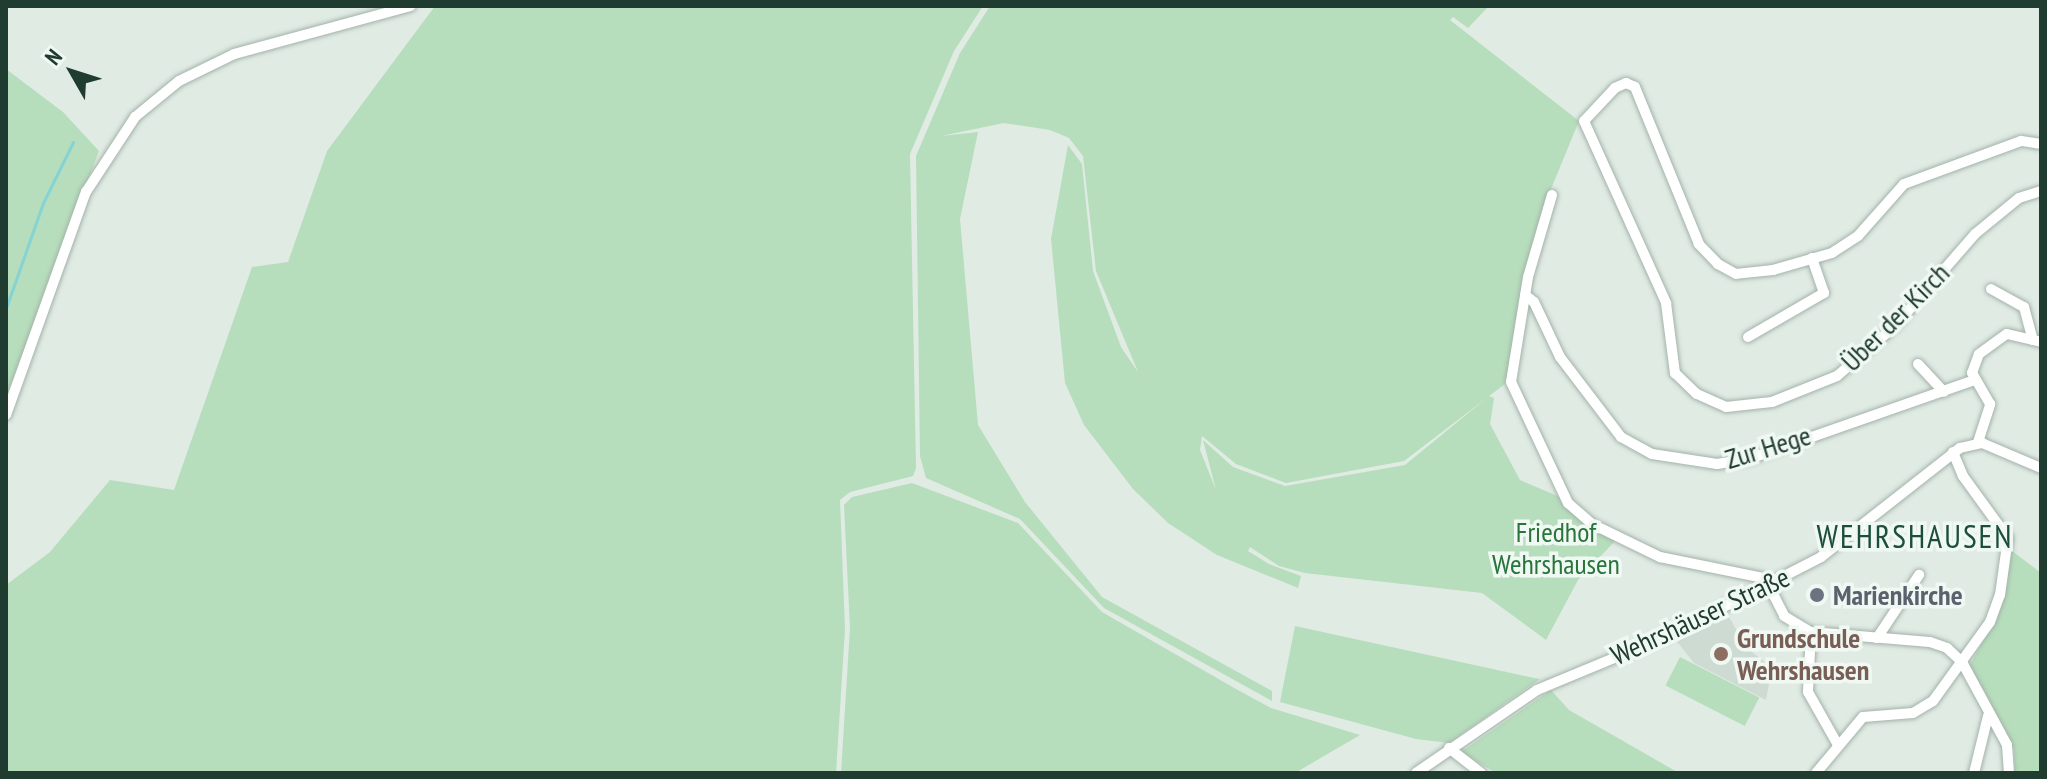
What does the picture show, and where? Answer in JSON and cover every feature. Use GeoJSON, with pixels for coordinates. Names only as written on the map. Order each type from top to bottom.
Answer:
{"type":"FeatureCollection","features":[{"type":"Feature","properties":{"kind":"street"},"geometry":{"type":"LineString","coordinates":[[6,415],[86,192],[135,117],[179,81],[234,54],[411,6]]}},
{"type":"Feature","properties":{"kind":"street","name":"Über der Kirch"},"geometry":{"type":"LineString","coordinates":[[1812,258],[1747,274],[1718,264],[1699,244],[1639,92],[1631,84],[1615,88],[1584,121],[1666,303],[1675,373],[1697,394],[1726,407],[1772,402],[1837,376],[1895,326],[1975,234],[2019,198],[2041,191]]}},
{"type":"Feature","properties":{"kind":"street"},"geometry":{"type":"LineString","coordinates":[[1748,337],[1824,293],[1812,258],[1852,241],[1904,184],[2012,144],[2041,144]]}},
{"type":"Feature","properties":{"kind":"street"},"geometry":{"type":"LineString","coordinates":[[1552,195],[1525,295],[1511,382],[1568,503],[1592,524],[1660,557],[1763,578],[1784,616],[1811,632],[1930,642],[1962,662],[1988,716],[2007,745],[2009,773]]}},
{"type":"Feature","properties":{"kind":"street"},"geometry":{"type":"LineString","coordinates":[[1991,289],[2024,307],[2037,341]]}},
{"type":"Feature","properties":{"kind":"street","name":"Zur Hege"},"geometry":{"type":"LineString","coordinates":[[1525,295],[1534,302],[1560,357],[1621,437],[1652,454],[1709,464],[1749,459],[1975,380]]}},
{"type":"Feature","properties":{"kind":"street"},"geometry":{"type":"LineString","coordinates":[[2037,341],[2007,334],[1990,342],[1974,366],[1975,380],[1990,404],[1978,442],[2041,468]]}},
{"type":"Feature","properties":{"kind":"street"},"geometry":{"type":"LineString","coordinates":[[1918,364],[1944,392]]}},
{"type":"Feature","properties":{"kind":"street","name":"Wehrshäuser Straße"},"geometry":{"type":"LineString","coordinates":[[1416,773],[1449,748],[1555,680],[1665,637],[1839,545],[1953,452],[1978,442]]}},
{"type":"Feature","properties":{"kind":"street"},"geometry":{"type":"LineString","coordinates":[[1816,773],[1869,714],[1909,714],[1925,706],[1962,662],[2000,595],[2008,538],[1963,476],[1953,452]]}},
{"type":"Feature","properties":{"kind":"street"},"geometry":{"type":"LineString","coordinates":[[1877,638],[1919,575]]}},
{"type":"Feature","properties":{"kind":"street"},"geometry":{"type":"LineString","coordinates":[[1811,632],[1808,692],[1838,745]]}},
{"type":"Feature","properties":{"kind":"street"},"geometry":{"type":"LineString","coordinates":[[1974,773],[1988,716]]}},
{"type":"Feature","properties":{"kind":"street"},"geometry":{"type":"LineString","coordinates":[[1449,748],[1481,773]]}},
{"type":"Feature","properties":{"kind":"shaded area","name":"Grundschule Wehrshausen"},"geometry":{"type":"Polygon","coordinates":[[[1727,613],[1746,647],[1772,668],[1766,700],[1694,663],[1674,638],[1727,613]]]}},
{"type":"Feature","properties":{"kind":"green space"},"geometry":{"type":"Polygon","coordinates":[[[435,6],[983,6],[954,51],[910,154],[916,468],[913,476],[850,492],[840,500],[845,629],[836,773],[6,773],[6,585],[50,552],[110,480],[174,490],[252,267],[288,262],[327,151],[435,6]]]}},
{"type":"Feature","properties":{"kind":"green space","name":"Friedhof Wehrshausen"},"geometry":{"type":"Polygon","coordinates":[[[990,6],[1489,6],[1468,28],[1453,17],[1450,20],[1579,121],[1549,194],[1505,384],[1489,396],[1494,398],[1490,424],[1520,480],[1562,498],[1616,540],[1578,580],[1546,640],[1482,593],[1305,573],[1279,566],[1250,547],[1248,551],[1269,564],[1301,576],[1298,588],[1217,555],[1168,523],[1133,489],[1084,425],[1065,383],[1051,239],[1068,145],[1082,164],[1093,271],[1121,347],[1138,372],[1096,271],[1083,156],[1069,138],[1050,130],[1004,123],[941,136],[978,132],[960,219],[978,425],[1025,502],[1102,597],[1272,691],[1272,701],[1104,608],[1020,519],[926,478],[920,456],[916,156],[960,53],[990,6]],[[1486,399],[1404,461],[1286,483],[1236,464],[1202,436],[1200,450],[1216,490],[1203,440],[1233,467],[1285,486],[1405,465],[1486,399]]]}},
{"type":"Feature","properties":{"kind":"green space"},"geometry":{"type":"Polygon","coordinates":[[[6,69],[63,112],[99,151],[6,398],[6,69]]]}},
{"type":"Feature","properties":{"kind":"green space"},"geometry":{"type":"Polygon","coordinates":[[[912,483],[1018,523],[1102,612],[1236,689],[1271,708],[1360,735],[1295,773],[841,773],[850,628],[844,505],[852,497],[912,483]]]}},
{"type":"Feature","properties":{"kind":"green space"},"geometry":{"type":"Polygon","coordinates":[[[2011,550],[2041,573],[2041,773],[2015,773],[2014,748],[1990,720],[1968,668],[1991,627],[2011,550]]]}},
{"type":"Feature","properties":{"kind":"green space"},"geometry":{"type":"Polygon","coordinates":[[[1295,626],[1540,679],[1449,743],[1416,739],[1280,702],[1295,626]]]}},
{"type":"Feature","properties":{"kind":"green space"},"geometry":{"type":"Polygon","coordinates":[[[1680,657],[1759,697],[1745,726],[1665,686],[1680,657]]]}},
{"type":"Feature","properties":{"kind":"green space"},"geometry":{"type":"Polygon","coordinates":[[[1551,690],[1569,710],[1679,773],[1496,773],[1461,752],[1551,690]]]}},
{"type":"Feature","properties":{"kind":"waterway"},"geometry":{"type":"LineString","coordinates":[[6,308],[43,203],[73,142]]}},
{"type":"Feature","properties":{"kind":"place","name":"Marienkirche"},"geometry":{"type":"Point","coordinates":[1817,595]}},
{"type":"Feature","properties":{"kind":"place","name":"Grundschule Wehrshausen"},"geometry":{"type":"Point","coordinates":[1721,654]}},
{"type":"Feature","properties":{"kind":"district","name":"WEHRSHAUSEN"},"geometry":{"type":"Point","coordinates":[1915,536]}}]}
